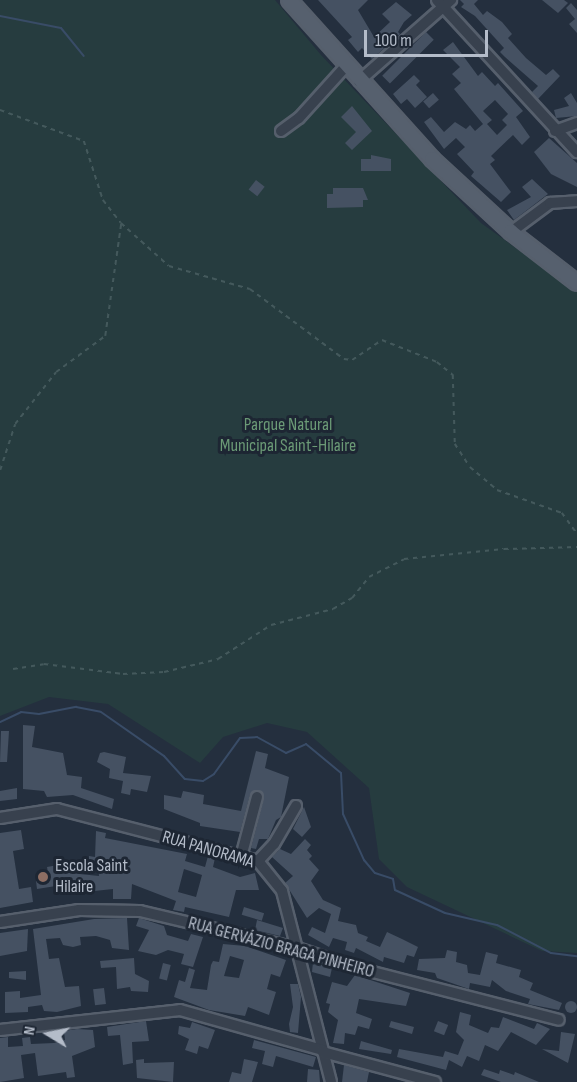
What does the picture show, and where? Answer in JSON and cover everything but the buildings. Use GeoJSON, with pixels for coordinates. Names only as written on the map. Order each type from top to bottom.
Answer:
{"type":"FeatureCollection","features":[{"type":"Feature","properties":{"kind":"main road"},"geometry":{"type":"LineString","coordinates":[[289,0],[359,81],[432,159],[510,232],[577,283]]}},
{"type":"Feature","properties":{"kind":"street"},"geometry":{"type":"LineString","coordinates":[[359,81],[444,3],[555,131],[577,152]]}},
{"type":"Feature","properties":{"kind":"street"},"geometry":{"type":"LineString","coordinates":[[281,131],[299,118],[346,66]]}},
{"type":"Feature","properties":{"kind":"street"},"geometry":{"type":"LineString","coordinates":[[555,131],[577,123]]}},
{"type":"Feature","properties":{"kind":"street"},"geometry":{"type":"LineString","coordinates":[[510,232],[550,203],[577,201]]}},
{"type":"Feature","properties":{"kind":"street"},"geometry":{"type":"LineString","coordinates":[[242,857],[257,797]]}},
{"type":"Feature","properties":{"kind":"street"},"geometry":{"type":"LineString","coordinates":[[258,861],[274,844],[296,806]]}},
{"type":"Feature","properties":{"kind":"street","name":"RUA PANORAMA"},"geometry":{"type":"LineString","coordinates":[[0,818],[57,809],[258,861],[282,891],[331,1082]]}},
{"type":"Feature","properties":{"kind":"street","name":"RUA GERVÁZIO BRAGA PINHEIRO"},"geometry":{"type":"LineString","coordinates":[[0,922],[79,910],[140,911],[297,948],[361,969],[559,1020]]}},
{"type":"Feature","properties":{"kind":"street"},"geometry":{"type":"LineString","coordinates":[[0,1030],[180,1010],[435,1082]]}},
{"type":"Feature","properties":{"kind":"path"},"geometry":{"type":"LineString","coordinates":[[0,110],[84,141],[103,200],[121,223],[169,266],[250,289],[344,359],[352,360],[382,340],[437,362],[453,375],[455,444],[470,467],[497,490],[562,513],[577,534]]}},
{"type":"Feature","properties":{"kind":"path"},"geometry":{"type":"LineString","coordinates":[[0,471],[15,424],[56,372],[105,336],[121,223]]}},
{"type":"Feature","properties":{"kind":"path"},"geometry":{"type":"LineString","coordinates":[[13,669],[44,664],[123,674],[164,672],[218,659],[271,625],[333,609],[352,598],[369,577],[404,559],[504,549],[577,547]]}},
{"type":"Feature","properties":{"kind":"green space","name":"Parque Natural Municipal Saint-Hilaire"},"geometry":{"type":"Polygon","coordinates":[[[0,0],[275,0],[321,55],[481,223],[577,292],[577,953],[542,951],[407,887],[379,859],[369,788],[307,732],[267,723],[223,737],[200,763],[108,704],[49,697],[0,716],[0,0]]]}},
{"type":"Feature","properties":{"kind":"waterway"},"geometry":{"type":"LineString","coordinates":[[0,16],[61,28],[84,56]]}},
{"type":"Feature","properties":{"kind":"waterway"},"geometry":{"type":"LineString","coordinates":[[0,722],[21,712],[39,714],[76,707],[101,712],[164,756],[185,779],[203,781],[214,774],[240,738],[257,737],[286,753],[306,744],[341,773],[343,814],[364,860],[375,873],[393,879],[395,890],[445,913],[497,925],[551,953],[577,956]]}},
{"type":"Feature","properties":{"kind":"place","name":"Escola Saint Hilaire"},"geometry":{"type":"Point","coordinates":[43,877]}}]}
